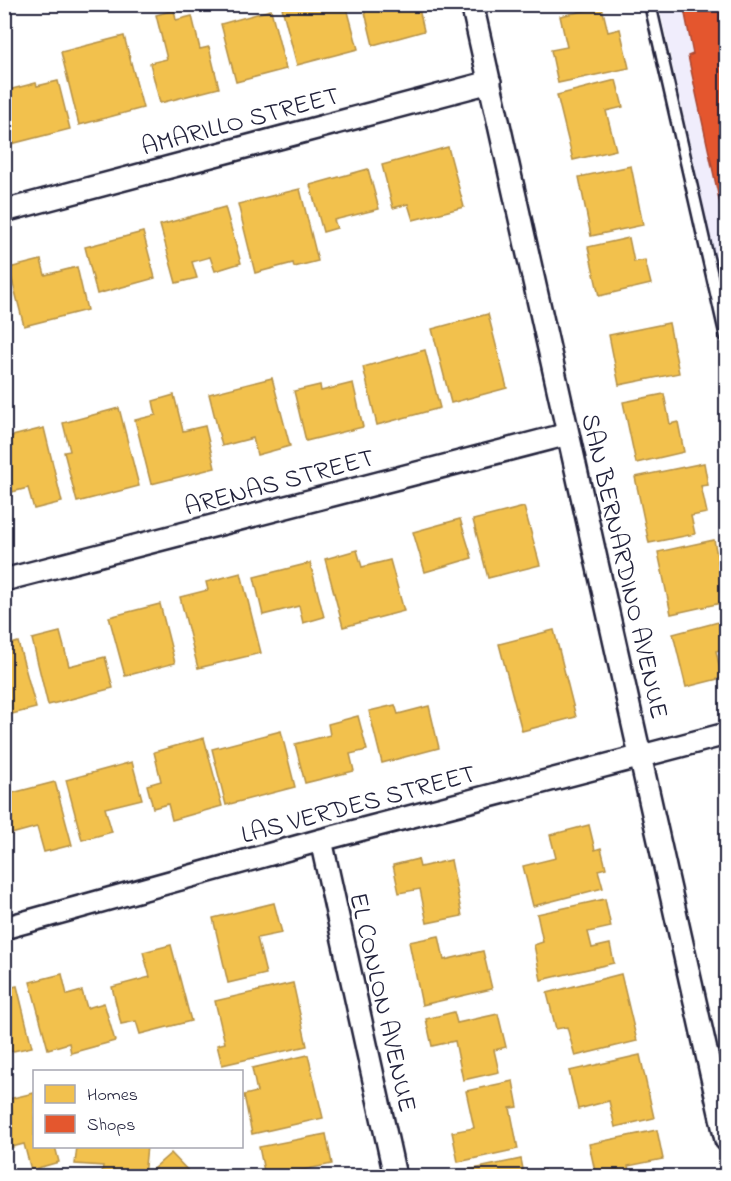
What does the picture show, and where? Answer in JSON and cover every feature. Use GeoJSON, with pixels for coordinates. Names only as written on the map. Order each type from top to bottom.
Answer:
{"type":"FeatureCollection","features":[{"type":"Feature","properties":{"kind":"street","name":"SAN BERNARDINO AVENUE"},"geometry":{"type":"LineString","coordinates":[[472,4],[726,1140]]}},
{"type":"Feature","properties":{"kind":"street","name":"AMARILLO STREET"},"geometry":{"type":"LineString","coordinates":[[4,211],[490,82]]}},
{"type":"Feature","properties":{"kind":"street","name":"ARENAS STREET"},"geometry":{"type":"LineString","coordinates":[[4,580],[568,434]]}},
{"type":"Feature","properties":{"kind":"street","name":"LAS VERDES STREET"},"geometry":{"type":"LineString","coordinates":[[4,928],[321,840],[726,734]]}},
{"type":"Feature","properties":{"kind":"street","name":"EL CONLON AVENUE"},"geometry":{"type":"LineString","coordinates":[[321,840],[395,1176]]}},
{"type":"Feature","properties":{"kind":"lane"},"geometry":{"type":"LineString","coordinates":[[650,4],[726,337]]}},
{"type":"Feature","properties":{"kind":"shaded area"},"geometry":{"type":"Polygon","coordinates":[[[659,5],[726,5],[726,307],[659,5]]]}},
{"type":"Feature","properties":{"kind":"building: Homes"},"geometry":{"type":"Polygon","coordinates":[[[281,4],[346,4],[358,49],[297,65],[281,4]]]}},
{"type":"Feature","properties":{"kind":"building: Homes"},"geometry":{"type":"Polygon","coordinates":[[[363,4],[418,4],[424,31],[373,45],[363,4]]]}},
{"type":"Feature","properties":{"kind":"building: Homes"},"geometry":{"type":"Polygon","coordinates":[[[602,7],[608,32],[620,29],[629,68],[558,83],[551,50],[567,47],[560,16],[602,7]]]}},
{"type":"Feature","properties":{"kind":"building: Homes"},"geometry":{"type":"Polygon","coordinates":[[[174,10],[176,20],[192,16],[200,49],[209,47],[219,88],[160,103],[150,63],[167,59],[156,15],[174,10]]]}},
{"type":"Feature","properties":{"kind":"building: Homes"},"geometry":{"type":"Polygon","coordinates":[[[271,10],[286,69],[236,82],[221,24],[271,10]]]}},
{"type":"Feature","properties":{"kind":"building: Homes"},"geometry":{"type":"Polygon","coordinates":[[[124,36],[143,108],[79,125],[61,52],[124,36]]]}},
{"type":"Feature","properties":{"kind":"building: Homes"},"geometry":{"type":"Polygon","coordinates":[[[616,80],[623,107],[606,111],[616,150],[573,160],[557,95],[616,80]]]}},
{"type":"Feature","properties":{"kind":"building: Homes"},"geometry":{"type":"Polygon","coordinates":[[[58,81],[70,129],[11,144],[4,116],[4,91],[36,83],[37,86],[58,81]]]}},
{"type":"Feature","properties":{"kind":"building: Homes"},"geometry":{"type":"Polygon","coordinates":[[[448,147],[464,207],[413,220],[408,204],[393,208],[382,165],[448,147]]]}},
{"type":"Feature","properties":{"kind":"building: Homes"},"geometry":{"type":"Polygon","coordinates":[[[631,166],[643,225],[591,236],[579,177],[631,166]]]}},
{"type":"Feature","properties":{"kind":"building: Homes"},"geometry":{"type":"Polygon","coordinates":[[[368,169],[379,209],[334,220],[337,228],[323,232],[310,185],[368,169]]]}},
{"type":"Feature","properties":{"kind":"building: Homes"},"geometry":{"type":"Polygon","coordinates":[[[300,189],[318,261],[294,267],[293,263],[255,273],[238,204],[300,189]]]}},
{"type":"Feature","properties":{"kind":"building: Homes"},"geometry":{"type":"Polygon","coordinates":[[[225,207],[241,263],[215,271],[210,257],[192,262],[197,278],[176,283],[160,225],[225,207]]]}},
{"type":"Feature","properties":{"kind":"building: Homes"},"geometry":{"type":"Polygon","coordinates":[[[143,232],[155,278],[97,294],[85,247],[143,232]]]}},
{"type":"Feature","properties":{"kind":"building: Homes"},"geometry":{"type":"Polygon","coordinates":[[[629,238],[634,262],[645,260],[651,284],[599,296],[588,247],[629,238]]]}},
{"type":"Feature","properties":{"kind":"building: Homes"},"geometry":{"type":"Polygon","coordinates":[[[41,260],[45,275],[77,267],[87,310],[24,326],[9,268],[41,260]]]}},
{"type":"Feature","properties":{"kind":"building: Homes"},"geometry":{"type":"Polygon","coordinates":[[[488,314],[507,388],[451,403],[432,329],[488,314]]]}},
{"type":"Feature","properties":{"kind":"building: Homes"},"geometry":{"type":"Polygon","coordinates":[[[669,323],[679,373],[619,385],[609,335],[669,323]]]}},
{"type":"Feature","properties":{"kind":"building: Homes"},"geometry":{"type":"Polygon","coordinates":[[[425,350],[440,408],[377,425],[363,367],[425,350]]]}},
{"type":"Feature","properties":{"kind":"building: Homes"},"geometry":{"type":"Polygon","coordinates":[[[272,378],[290,446],[257,455],[253,438],[222,446],[209,394],[272,378]]]}},
{"type":"Feature","properties":{"kind":"building: Homes"},"geometry":{"type":"Polygon","coordinates":[[[353,383],[363,427],[306,441],[294,391],[320,385],[321,391],[353,383]]]}},
{"type":"Feature","properties":{"kind":"building: Homes"},"geometry":{"type":"Polygon","coordinates":[[[664,394],[670,424],[678,422],[684,452],[636,463],[623,402],[664,394]]]}},
{"type":"Feature","properties":{"kind":"building: Homes"},"geometry":{"type":"Polygon","coordinates":[[[174,395],[183,431],[205,426],[215,468],[151,484],[135,420],[156,415],[153,401],[174,395]]]}},
{"type":"Feature","properties":{"kind":"building: Homes"},"geometry":{"type":"Polygon","coordinates":[[[119,408],[139,486],[77,502],[64,452],[70,451],[63,423],[119,408]]]}},
{"type":"Feature","properties":{"kind":"building: Homes"},"geometry":{"type":"Polygon","coordinates":[[[44,428],[62,502],[34,509],[28,488],[4,494],[4,438],[44,428]]]}},
{"type":"Feature","properties":{"kind":"building: Homes"},"geometry":{"type":"Polygon","coordinates":[[[704,463],[708,485],[701,486],[707,513],[691,516],[695,534],[649,543],[635,477],[704,463]]]}},
{"type":"Feature","properties":{"kind":"building: Homes"},"geometry":{"type":"Polygon","coordinates":[[[524,507],[540,565],[488,578],[473,520],[524,507]]]}},
{"type":"Feature","properties":{"kind":"building: Homes"},"geometry":{"type":"Polygon","coordinates":[[[460,519],[472,558],[425,572],[413,532],[460,519]]]}},
{"type":"Feature","properties":{"kind":"building: Homes"},"geometry":{"type":"Polygon","coordinates":[[[714,540],[721,577],[726,576],[726,602],[671,614],[658,552],[714,540]]]}},
{"type":"Feature","properties":{"kind":"building: Homes"},"geometry":{"type":"Polygon","coordinates":[[[357,550],[362,567],[390,560],[404,611],[343,627],[325,559],[357,550]]]}},
{"type":"Feature","properties":{"kind":"building: Homes"},"geometry":{"type":"Polygon","coordinates":[[[310,563],[324,617],[303,623],[299,606],[263,615],[254,577],[310,563]]]}},
{"type":"Feature","properties":{"kind":"building: Homes"},"geometry":{"type":"Polygon","coordinates":[[[241,573],[261,653],[198,668],[180,597],[208,590],[206,582],[241,573]]]}},
{"type":"Feature","properties":{"kind":"building: Homes"},"geometry":{"type":"Polygon","coordinates":[[[160,604],[175,663],[125,676],[109,617],[160,604]]]}},
{"type":"Feature","properties":{"kind":"building: Homes"},"geometry":{"type":"Polygon","coordinates":[[[726,620],[726,648],[716,651],[722,678],[686,687],[673,634],[726,620]]]}},
{"type":"Feature","properties":{"kind":"building: Homes"},"geometry":{"type":"Polygon","coordinates":[[[554,630],[576,717],[522,731],[499,644],[554,630]]]}},
{"type":"Feature","properties":{"kind":"building: Homes"},"geometry":{"type":"Polygon","coordinates":[[[60,632],[69,666],[105,657],[113,688],[48,705],[32,639],[60,632]]]}},
{"type":"Feature","properties":{"kind":"building: Homes"},"geometry":{"type":"Polygon","coordinates":[[[18,642],[36,708],[4,716],[4,646],[18,642]]]}},
{"type":"Feature","properties":{"kind":"building: Homes"},"geometry":{"type":"Polygon","coordinates":[[[395,705],[398,714],[429,706],[439,748],[382,763],[369,711],[395,705]]]}},
{"type":"Feature","properties":{"kind":"building: Homes"},"geometry":{"type":"Polygon","coordinates":[[[358,716],[367,750],[350,754],[354,771],[305,783],[295,744],[330,735],[328,724],[358,716]]]}},
{"type":"Feature","properties":{"kind":"building: Homes"},"geometry":{"type":"Polygon","coordinates":[[[281,731],[295,787],[226,805],[212,749],[281,731]]]}},
{"type":"Feature","properties":{"kind":"building: Homes"},"geometry":{"type":"Polygon","coordinates":[[[204,738],[222,806],[172,820],[168,804],[153,808],[147,785],[161,781],[154,752],[204,738]]]}},
{"type":"Feature","properties":{"kind":"building: Homes"},"geometry":{"type":"Polygon","coordinates":[[[132,762],[142,799],[105,808],[112,832],[82,840],[66,780],[132,762]]]}},
{"type":"Feature","properties":{"kind":"building: Homes"},"geometry":{"type":"Polygon","coordinates":[[[55,782],[72,845],[44,852],[37,827],[4,836],[4,795],[55,782]]]}},
{"type":"Feature","properties":{"kind":"building: Homes"},"geometry":{"type":"Polygon","coordinates":[[[589,825],[595,850],[601,848],[606,868],[598,870],[603,888],[533,906],[523,866],[556,858],[550,835],[589,825]]]}},
{"type":"Feature","properties":{"kind":"building: Homes"},"geometry":{"type":"Polygon","coordinates":[[[418,859],[420,867],[451,860],[462,916],[427,923],[420,889],[399,893],[393,865],[418,859]]]}},
{"type":"Feature","properties":{"kind":"building: Homes"},"geometry":{"type":"Polygon","coordinates":[[[605,899],[611,927],[588,932],[592,948],[610,944],[614,963],[541,980],[534,945],[543,942],[537,914],[605,899]]]}},
{"type":"Feature","properties":{"kind":"building: Homes"},"geometry":{"type":"Polygon","coordinates":[[[274,903],[282,933],[257,938],[266,974],[228,983],[213,918],[274,903]]]}},
{"type":"Feature","properties":{"kind":"building: Homes"},"geometry":{"type":"Polygon","coordinates":[[[439,936],[444,960],[483,951],[492,989],[422,1005],[409,942],[439,936]]]}},
{"type":"Feature","properties":{"kind":"building: Homes"},"geometry":{"type":"Polygon","coordinates":[[[171,945],[191,1021],[140,1034],[136,1021],[121,1024],[112,987],[150,977],[143,952],[171,945]]]}},
{"type":"Feature","properties":{"kind":"building: Homes"},"geometry":{"type":"Polygon","coordinates":[[[62,974],[67,995],[82,991],[87,1008],[104,1003],[115,1041],[71,1053],[69,1043],[48,1049],[30,982],[62,974]]]}},
{"type":"Feature","properties":{"kind":"building: Homes"},"geometry":{"type":"Polygon","coordinates":[[[621,974],[637,1041],[575,1056],[567,1027],[556,1029],[547,993],[621,974]]]}},
{"type":"Feature","properties":{"kind":"building: Homes"},"geometry":{"type":"Polygon","coordinates":[[[293,983],[307,1046],[222,1065],[217,1045],[225,1043],[215,1001],[293,983]]]}},
{"type":"Feature","properties":{"kind":"building: Homes"},"geometry":{"type":"Polygon","coordinates":[[[17,986],[32,1047],[4,1053],[4,989],[17,986]]]}},
{"type":"Feature","properties":{"kind":"building: Homes"},"geometry":{"type":"Polygon","coordinates":[[[454,1012],[457,1023],[498,1014],[506,1047],[494,1050],[499,1072],[463,1080],[455,1041],[432,1046],[426,1019],[454,1012]]]}},
{"type":"Feature","properties":{"kind":"building: Homes"},"geometry":{"type":"Polygon","coordinates":[[[308,1055],[323,1118],[252,1134],[244,1095],[257,1092],[252,1068],[308,1055]]]}},
{"type":"Feature","properties":{"kind":"building: Homes"},"geometry":{"type":"Polygon","coordinates":[[[640,1055],[654,1118],[615,1127],[609,1101],[578,1109],[569,1071],[640,1055]]]}},
{"type":"Feature","properties":{"kind":"building: Homes"},"geometry":{"type":"Polygon","coordinates":[[[513,1081],[518,1107],[510,1108],[518,1149],[458,1162],[452,1132],[474,1128],[466,1091],[513,1081]]]}},
{"type":"Feature","properties":{"kind":"building: Homes"},"geometry":{"type":"Polygon","coordinates":[[[33,1093],[33,1148],[56,1148],[59,1162],[31,1170],[24,1144],[4,1149],[4,1100],[33,1093]]]}},
{"type":"Feature","properties":{"kind":"building: Homes"},"geometry":{"type":"Polygon","coordinates":[[[657,1130],[663,1159],[628,1166],[630,1176],[596,1176],[589,1144],[657,1130]]]}},
{"type":"Feature","properties":{"kind":"building: Homes"},"geometry":{"type":"Polygon","coordinates":[[[326,1134],[332,1164],[298,1171],[299,1176],[265,1176],[259,1147],[326,1134]]]}},
{"type":"Feature","properties":{"kind":"building: Homes"},"geometry":{"type":"Polygon","coordinates":[[[77,1148],[147,1148],[144,1176],[102,1172],[103,1166],[75,1164],[77,1148]]]}},
{"type":"Feature","properties":{"kind":"building: Homes"},"geometry":{"type":"Polygon","coordinates":[[[171,1153],[193,1176],[145,1176],[171,1153]]]}},
{"type":"Feature","properties":{"kind":"building: Homes"},"geometry":{"type":"Polygon","coordinates":[[[521,1159],[524,1174],[544,1170],[545,1176],[460,1176],[459,1172],[521,1159]]]}},
{"type":"Feature","properties":{"kind":"building: Shops"},"geometry":{"type":"Polygon","coordinates":[[[683,4],[726,4],[726,231],[688,56],[693,54],[683,4]]]}}]}
